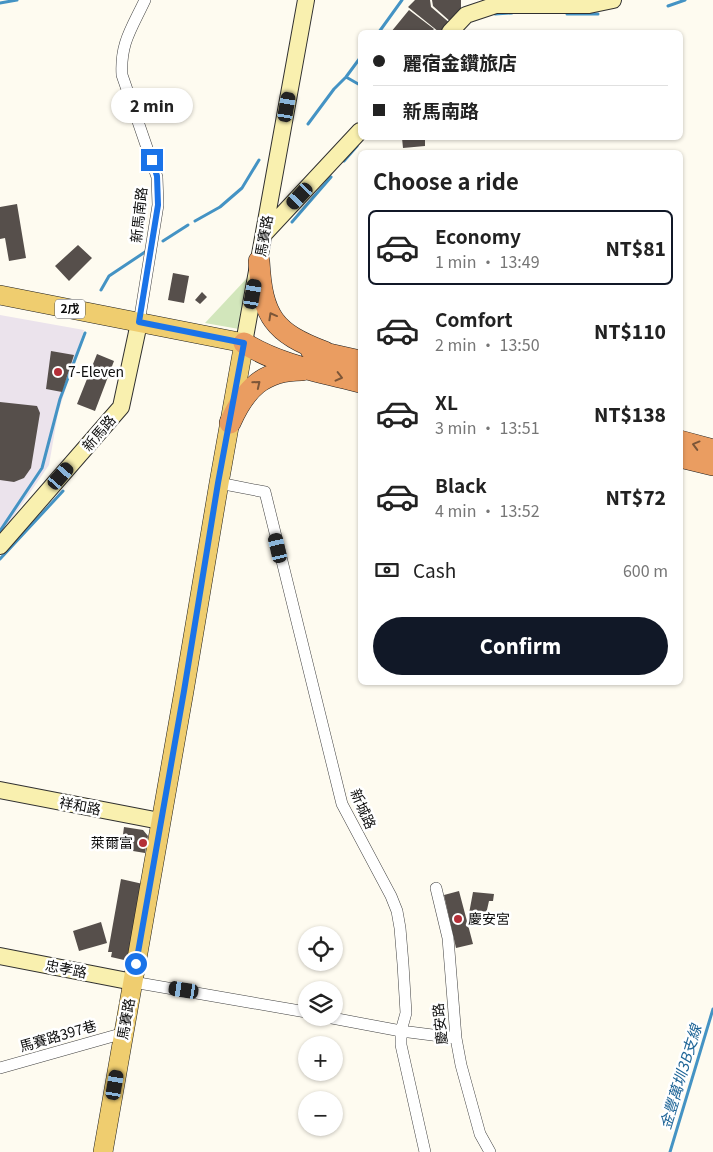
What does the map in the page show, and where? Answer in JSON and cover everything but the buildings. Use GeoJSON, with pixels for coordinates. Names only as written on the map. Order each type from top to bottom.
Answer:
{"type":"FeatureCollection","features":[{"type":"Feature","properties":{"kind":"highway"},"geometry":{"type":"LineString","coordinates":[[259,262],[260,283],[264,297],[280,330],[302,344],[358,360]]}},
{"type":"Feature","properties":{"kind":"highway"},"geometry":{"type":"LineString","coordinates":[[244,343],[268,343],[325,352]]}},
{"type":"Feature","properties":{"kind":"highway"},"geometry":{"type":"LineString","coordinates":[[244,343],[277,360],[358,382]]}},
{"type":"Feature","properties":{"kind":"highway"},"geometry":{"type":"LineString","coordinates":[[230,423],[238,405],[246,394],[268,376],[289,370],[311,370]]}},
{"type":"Feature","properties":{"kind":"highway"},"geometry":{"type":"LineString","coordinates":[[683,442],[713,450]]}},
{"type":"Feature","properties":{"kind":"highway"},"geometry":{"type":"LineString","coordinates":[[683,458],[713,465]]}},
{"type":"Feature","properties":{"kind":"main road","name":"2戊"},"geometry":{"type":"LineString","coordinates":[[0,295],[244,343]]}},
{"type":"Feature","properties":{"kind":"main road","name":"馬賽路"},"geometry":{"type":"LineString","coordinates":[[103,1152],[184,691],[218,483],[244,343]]}},
{"type":"Feature","properties":{"kind":"street","name":"新馬南路"},"geometry":{"type":"LineString","coordinates":[[139,322],[158,205],[158,193],[154,168],[122,75],[121,60],[124,44],[145,0]]}},
{"type":"Feature","properties":{"kind":"street","name":"馬賽路"},"geometry":{"type":"LineString","coordinates":[[244,343],[306,0]]}},
{"type":"Feature","properties":{"kind":"street"},"geometry":{"type":"LineString","coordinates":[[452,30],[466,14],[496,4],[589,5],[614,0]]}},
{"type":"Feature","properties":{"kind":"street"},"geometry":{"type":"LineString","coordinates":[[264,234],[358,133]]}},
{"type":"Feature","properties":{"kind":"street","name":"新馬路"},"geometry":{"type":"LineString","coordinates":[[0,546],[121,407],[139,322]]}},
{"type":"Feature","properties":{"kind":"street","name":"新城路"},"geometry":{"type":"LineString","coordinates":[[218,483],[265,492],[342,804],[391,896],[397,911],[402,946],[406,1013],[401,1031],[401,1045],[424,1152]]}},
{"type":"Feature","properties":{"kind":"street","name":"祥和路"},"geometry":{"type":"LineString","coordinates":[[0,790],[160,821]]}},
{"type":"Feature","properties":{"kind":"street","name":"慶安路"},"geometry":{"type":"LineString","coordinates":[[436,888],[448,938],[456,1038],[461,1066],[480,1134],[490,1152]]}},
{"type":"Feature","properties":{"kind":"street","name":"忠孝路"},"geometry":{"type":"LineString","coordinates":[[0,956],[132,982]]}},
{"type":"Feature","properties":{"kind":"street"},"geometry":{"type":"LineString","coordinates":[[132,982],[298,1011]]}},
{"type":"Feature","properties":{"kind":"street"},"geometry":{"type":"LineString","coordinates":[[343,1020],[401,1031],[456,1038]]}},
{"type":"Feature","properties":{"kind":"street","name":"馬賽路397巷"},"geometry":{"type":"LineString","coordinates":[[0,1068],[124,1033]]}},
{"type":"Feature","properties":{"kind":"shaded area"},"geometry":{"type":"Polygon","coordinates":[[[0,315],[84,330],[58,413],[49,465],[0,536],[0,315]]]}},
{"type":"Feature","properties":{"kind":"green space"},"geometry":{"type":"Polygon","coordinates":[[[249,276],[239,329],[205,323],[249,276]]]}},
{"type":"Feature","properties":{"kind":"waterway"},"geometry":{"type":"LineString","coordinates":[[0,3],[17,0]]}},
{"type":"Feature","properties":{"kind":"waterway"},"geometry":{"type":"LineString","coordinates":[[380,30],[402,0]]}},
{"type":"Feature","properties":{"kind":"waterway"},"geometry":{"type":"LineString","coordinates":[[668,6],[685,0]]}},
{"type":"Feature","properties":{"kind":"waterway"},"geometry":{"type":"LineString","coordinates":[[495,14],[512,13]]}},
{"type":"Feature","properties":{"kind":"waterway"},"geometry":{"type":"LineString","coordinates":[[567,14],[598,14]]}},
{"type":"Feature","properties":{"kind":"waterway"},"geometry":{"type":"LineString","coordinates":[[308,124],[358,61]]}},
{"type":"Feature","properties":{"kind":"waterway"},"geometry":{"type":"LineString","coordinates":[[346,77],[358,84]]}},
{"type":"Feature","properties":{"kind":"waterway"},"geometry":{"type":"LineString","coordinates":[[344,161],[357,146]]}},
{"type":"Feature","properties":{"kind":"waterway"},"geometry":{"type":"LineString","coordinates":[[195,221],[220,207],[242,188],[259,160]]}},
{"type":"Feature","properties":{"kind":"waterway"},"geometry":{"type":"LineString","coordinates":[[292,222],[331,177]]}},
{"type":"Feature","properties":{"kind":"waterway"},"geometry":{"type":"LineString","coordinates":[[163,241],[188,225]]}},
{"type":"Feature","properties":{"kind":"waterway"},"geometry":{"type":"LineString","coordinates":[[101,290],[109,276],[145,252]]}},
{"type":"Feature","properties":{"kind":"waterway"},"geometry":{"type":"LineString","coordinates":[[0,531],[42,468],[60,399],[85,333]]}},
{"type":"Feature","properties":{"kind":"waterway"},"geometry":{"type":"LineString","coordinates":[[0,559],[63,491]]}},
{"type":"Feature","properties":{"kind":"waterway","name":"金豐萬圳3B支線"},"geometry":{"type":"LineString","coordinates":[[670,1152],[713,1009]]}},
{"type":"Feature","properties":{"kind":"place","name":"7-Eleven"},"geometry":{"type":"Point","coordinates":[58,372]}},
{"type":"Feature","properties":{"kind":"place","name":"萊爾富"},"geometry":{"type":"Point","coordinates":[143,843]}},
{"type":"Feature","properties":{"kind":"place","name":"慶安宮"},"geometry":{"type":"Point","coordinates":[458,919]}},
{"type":"Feature","properties":{"kind":"route"},"geometry":{"type":"LineString","coordinates":[[136,964],[218,483],[244,343],[139,322],[158,205],[157,176],[152,160]]}}]}
